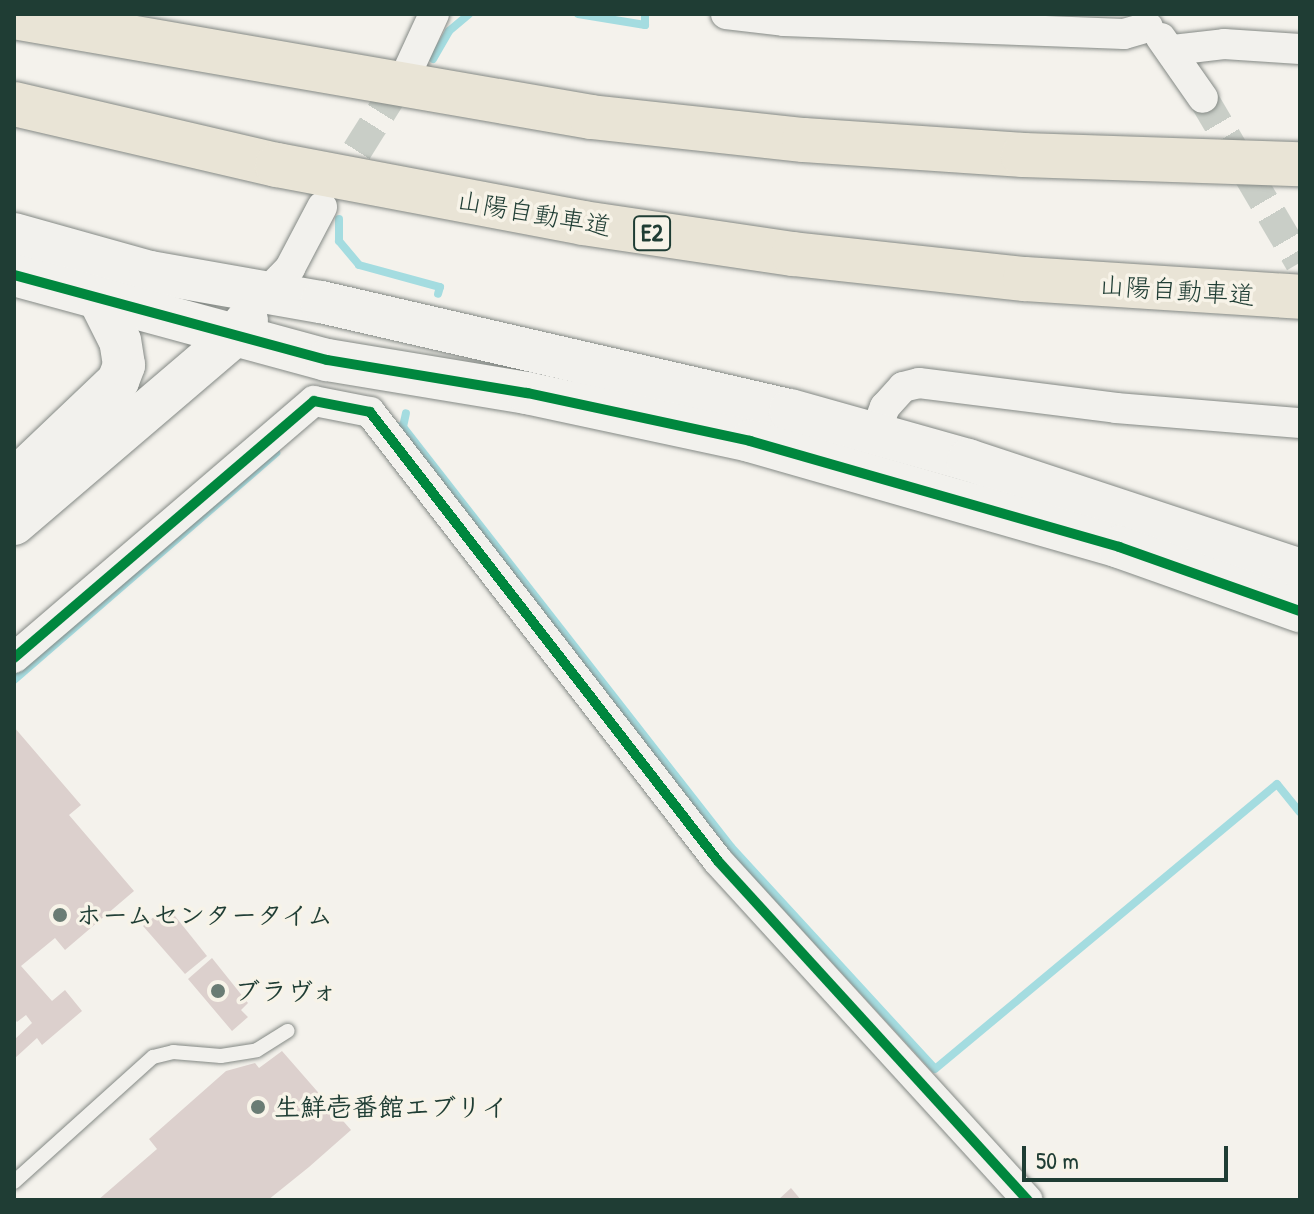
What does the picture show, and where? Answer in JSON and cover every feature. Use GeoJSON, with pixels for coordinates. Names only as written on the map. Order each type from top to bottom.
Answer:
{"type":"FeatureCollection","features":[{"type":"Feature","properties":{"kind":"highway"},"geometry":{"type":"LineString","coordinates":[[14,17],[591,117],[991,153],[1300,164]]}},
{"type":"Feature","properties":{"kind":"highway","name":"山陽自動車道"},"geometry":{"type":"LineString","coordinates":[[14,104],[277,165],[628,230],[1025,279],[1300,297]]}},
{"type":"Feature","properties":{"kind":"street"},"geometry":{"type":"LineString","coordinates":[[410,66],[434,14]]}},
{"type":"Feature","properties":{"kind":"street"},"geometry":{"type":"LineString","coordinates":[[726,14],[784,21],[1124,34],[1139,20],[1173,50],[1203,98]]}},
{"type":"Feature","properties":{"kind":"street"},"geometry":{"type":"LineString","coordinates":[[1173,50],[1224,44],[1300,49]]}},
{"type":"Feature","properties":{"kind":"street"},"geometry":{"type":"LineString","coordinates":[[14,524],[266,293],[290,268],[322,207]]}},
{"type":"Feature","properties":{"kind":"street"},"geometry":{"type":"LineString","coordinates":[[14,234],[150,272],[266,293],[681,384],[875,434],[1300,570]]}},
{"type":"Feature","properties":{"kind":"street"},"geometry":{"type":"LineString","coordinates":[[14,275],[327,360],[541,396],[750,441],[1119,547],[1300,611]]}},
{"type":"Feature","properties":{"kind":"street"},"geometry":{"type":"LineString","coordinates":[[14,480],[118,381],[124,365],[120,341],[99,299]]}},
{"type":"Feature","properties":{"kind":"street"},"geometry":{"type":"LineString","coordinates":[[14,487],[220,332]]}},
{"type":"Feature","properties":{"kind":"street"},"geometry":{"type":"LineString","coordinates":[[875,434],[885,407],[903,387],[919,383],[1116,408],[1300,423]]}},
{"type":"Feature","properties":{"kind":"street"},"geometry":{"type":"LineString","coordinates":[[14,658],[314,401],[370,412],[718,861],[1028,1200]]}},
{"type":"Feature","properties":{"kind":"lane"},"geometry":{"type":"LineString","coordinates":[[14,1182],[153,1057],[173,1052],[221,1056],[257,1050],[287,1031]]}},
{"type":"Feature","properties":{"kind":"building","name":"ホームセンタータイム"},"geometry":{"type":"Polygon","coordinates":[[[14,727],[81,805],[69,815],[134,891],[65,950],[55,938],[21,966],[52,1001],[65,990],[82,1011],[42,1045],[37,1038],[14,1059],[14,1040],[32,1023],[26,1015],[17,1022],[14,1019],[14,727]]]}},
{"type":"Feature","properties":{"kind":"building"},"geometry":{"type":"Polygon","coordinates":[[[167,906],[207,956],[185,974],[143,926],[167,906]]]}},
{"type":"Feature","properties":{"kind":"building","name":"ブラヴォ"},"geometry":{"type":"Polygon","coordinates":[[[212,958],[248,1003],[241,1010],[248,1017],[232,1031],[188,979],[212,958]]]}},
{"type":"Feature","properties":{"kind":"building","name":"生鮮壱番館エブリイ"},"geometry":{"type":"Polygon","coordinates":[[[282,1051],[351,1130],[309,1167],[268,1200],[98,1200],[157,1149],[149,1139],[226,1071],[255,1063],[259,1068],[282,1051]]]}},
{"type":"Feature","properties":{"kind":"building"},"geometry":{"type":"Polygon","coordinates":[[[791,1188],[801,1200],[778,1200],[791,1188]]]}},
{"type":"Feature","properties":{"kind":"waterway"},"geometry":{"type":"LineString","coordinates":[[433,59],[449,31],[469,14]]}},
{"type":"Feature","properties":{"kind":"waterway"},"geometry":{"type":"LineString","coordinates":[[578,14],[645,25],[645,16]]}},
{"type":"Feature","properties":{"kind":"waterway"},"geometry":{"type":"LineString","coordinates":[[339,219],[339,241],[359,265],[440,287],[438,294]]}},
{"type":"Feature","properties":{"kind":"waterway"},"geometry":{"type":"LineString","coordinates":[[403,427],[406,413]]}},
{"type":"Feature","properties":{"kind":"waterway"},"geometry":{"type":"LineString","coordinates":[[395,426],[403,427],[731,847],[935,1069],[1277,784],[1300,812]]}},
{"type":"Feature","properties":{"kind":"waterway"},"geometry":{"type":"LineString","coordinates":[[14,680],[276,453]]}},
{"type":"Feature","properties":{"kind":"tunnel"},"geometry":{"type":"LineString","coordinates":[[333,189],[407,71]]}},
{"type":"Feature","properties":{"kind":"tunnel"},"geometry":{"type":"LineString","coordinates":[[1203,98],[1300,263]]}},
{"type":"Feature","properties":{"kind":"cycle path"},"geometry":{"type":"LineString","coordinates":[[14,275],[327,360],[527,393],[750,441],[1119,547],[1300,611]]}},
{"type":"Feature","properties":{"kind":"cycle path"},"geometry":{"type":"LineString","coordinates":[[14,658],[314,401],[370,412],[718,861],[1028,1200]]}},
{"type":"Feature","properties":{"kind":"place","name":"ホームセンタータイム"},"geometry":{"type":"Point","coordinates":[60,915]}},
{"type":"Feature","properties":{"kind":"place","name":"ブラヴォ"},"geometry":{"type":"Point","coordinates":[218,991]}},
{"type":"Feature","properties":{"kind":"place","name":"生鮮壱番館エブリイ"},"geometry":{"type":"Point","coordinates":[258,1107]}}]}
